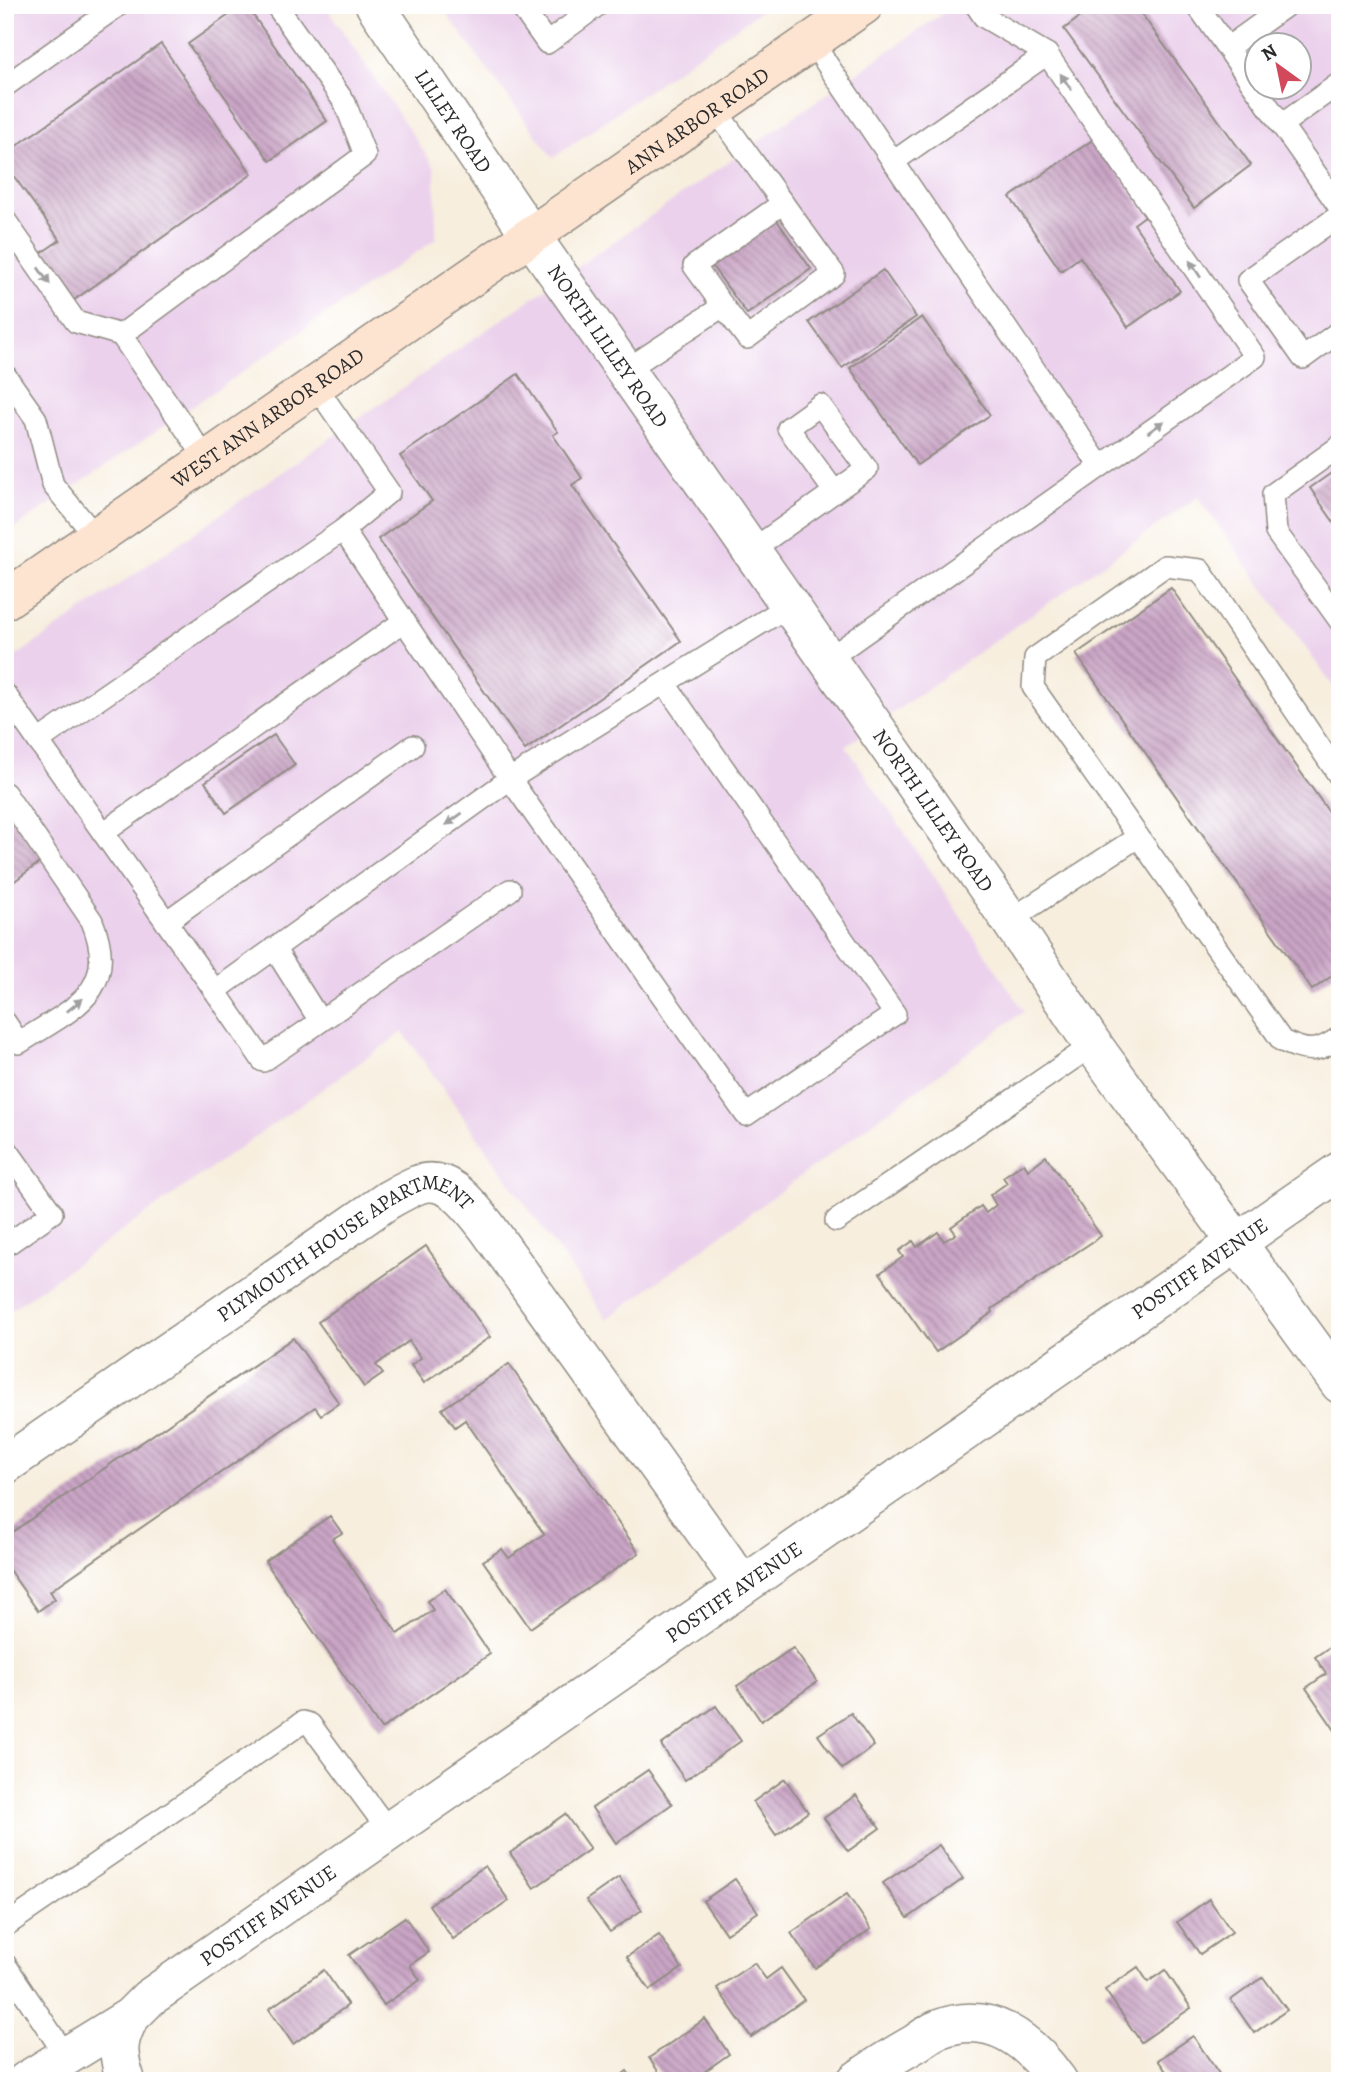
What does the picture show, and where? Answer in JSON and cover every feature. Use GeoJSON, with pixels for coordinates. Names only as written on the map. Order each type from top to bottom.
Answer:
{"type":"FeatureCollection","features":[{"type":"Feature","properties":{"kind":"main road","name":"ANN ARBOR ROAD"},"geometry":{"type":"LineString","coordinates":[[531,236],[715,109],[821,25],[864,5]]}},
{"type":"Feature","properties":{"kind":"main road","name":"WEST ANN ARBOR ROAD"},"geometry":{"type":"LineString","coordinates":[[5,600],[531,236]]}},
{"type":"Feature","properties":{"kind":"street","name":"LILLEY ROAD"},"geometry":{"type":"LineString","coordinates":[[374,5],[531,236]]}},
{"type":"Feature","properties":{"kind":"street","name":"NORTH LILLEY ROAD"},"geometry":{"type":"LineString","coordinates":[[531,236],[1010,920],[1093,1045],[1340,1384]]}},
{"type":"Feature","properties":{"kind":"street","name":"POSTIFF AVENUE"},"geometry":{"type":"LineString","coordinates":[[130,2017],[149,1998],[1340,1171]]}},
{"type":"Feature","properties":{"kind":"street","name":"PLYMOUTH HOUSE APARTMENT"},"geometry":{"type":"LineString","coordinates":[[5,1465],[388,1200],[419,1184],[441,1184],[463,1197],[486,1227],[743,1585]]}},
{"type":"Feature","properties":{"kind":"street"},"geometry":{"type":"LineString","coordinates":[[26,2081],[130,2017]]}},
{"type":"Feature","properties":{"kind":"street"},"geometry":{"type":"LineString","coordinates":[[126,2081],[119,2060],[118,2046],[121,2032],[130,2017]]}},
{"type":"Feature","properties":{"kind":"street"},"geometry":{"type":"LineString","coordinates":[[856,2081],[939,2029],[969,2023],[993,2026],[1021,2038],[1043,2059],[1058,2081]]}},
{"type":"Feature","properties":{"kind":"lane"},"geometry":{"type":"LineString","coordinates":[[5,86],[119,5]]}},
{"type":"Feature","properties":{"kind":"lane"},"geometry":{"type":"LineString","coordinates":[[121,335],[365,155],[345,103],[276,5]]}},
{"type":"Feature","properties":{"kind":"lane"},"geometry":{"type":"LineString","coordinates":[[520,5],[547,43],[598,5]]}},
{"type":"Feature","properties":{"kind":"lane"},"geometry":{"type":"LineString","coordinates":[[828,659],[1255,357],[1047,54],[984,17],[976,5]]}},
{"type":"Feature","properties":{"kind":"lane"},"geometry":{"type":"LineString","coordinates":[[1196,5],[1340,208]]}},
{"type":"Feature","properties":{"kind":"lane"},"geometry":{"type":"LineString","coordinates":[[1227,48],[1287,5]]}},
{"type":"Feature","properties":{"kind":"lane"},"geometry":{"type":"LineString","coordinates":[[821,25],[893,162],[1100,466]]}},
{"type":"Feature","properties":{"kind":"lane"},"geometry":{"type":"LineString","coordinates":[[893,162],[1047,54]]}},
{"type":"Feature","properties":{"kind":"lane"},"geometry":{"type":"LineString","coordinates":[[1281,125],[1340,83]]}},
{"type":"Feature","properties":{"kind":"lane"},"geometry":{"type":"LineString","coordinates":[[715,109],[783,203],[834,274],[747,338],[694,265],[783,203]]}},
{"type":"Feature","properties":{"kind":"lane"},"geometry":{"type":"LineString","coordinates":[[1340,215],[1248,280],[1303,358],[1340,331]]}},
{"type":"Feature","properties":{"kind":"lane"},"geometry":{"type":"LineString","coordinates":[[5,219],[76,322],[121,335],[207,460]]}},
{"type":"Feature","properties":{"kind":"lane"},"geometry":{"type":"LineString","coordinates":[[626,370],[723,306]]}},
{"type":"Feature","properties":{"kind":"lane"},"geometry":{"type":"LineString","coordinates":[[5,375],[36,419],[53,485],[96,537]]}},
{"type":"Feature","properties":{"kind":"lane"},"geometry":{"type":"LineString","coordinates":[[38,741],[343,530],[389,492],[315,385]]}},
{"type":"Feature","properties":{"kind":"lane"},"geometry":{"type":"LineString","coordinates":[[1340,446],[1273,494],[1276,532],[1340,621]]}},
{"type":"Feature","properties":{"kind":"lane"},"geometry":{"type":"LineString","coordinates":[[751,550],[834,491]]}},
{"type":"Feature","properties":{"kind":"lane"},"geometry":{"type":"LineString","coordinates":[[343,530],[510,779],[746,1115],[895,1014],[665,684]]}},
{"type":"Feature","properties":{"kind":"lane"},"geometry":{"type":"LineString","coordinates":[[1340,777],[1200,570],[1165,566],[1035,658],[1033,687],[1282,1041],[1307,1052],[1328,1046],[1340,1037]]}},
{"type":"Feature","properties":{"kind":"lane"},"geometry":{"type":"LineString","coordinates":[[215,991],[510,779],[790,606]]}},
{"type":"Feature","properties":{"kind":"lane"},"geometry":{"type":"LineString","coordinates":[[103,833],[404,621]]}},
{"type":"Feature","properties":{"kind":"lane"},"geometry":{"type":"LineString","coordinates":[[5,694],[264,1061],[510,890]]}},
{"type":"Feature","properties":{"kind":"lane"},"geometry":{"type":"LineString","coordinates":[[166,922],[413,746]]}},
{"type":"Feature","properties":{"kind":"lane"},"geometry":{"type":"LineString","coordinates":[[5,793],[92,921],[101,943],[102,967],[93,991],[67,1012],[19,1043],[5,1022]]}},
{"type":"Feature","properties":{"kind":"lane"},"geometry":{"type":"LineString","coordinates":[[1010,920],[1139,838]]}},
{"type":"Feature","properties":{"kind":"lane"},"geometry":{"type":"LineString","coordinates":[[274,948],[320,1021]]}},
{"type":"Feature","properties":{"kind":"lane"},"geometry":{"type":"LineString","coordinates":[[836,1221],[1093,1045]]}},
{"type":"Feature","properties":{"kind":"lane"},"geometry":{"type":"LineString","coordinates":[[5,1147],[52,1213],[5,1247]]}},
{"type":"Feature","properties":{"kind":"lane"},"geometry":{"type":"LineString","coordinates":[[5,1926],[303,1722],[310,1724],[389,1831]]}},
{"type":"Feature","properties":{"kind":"lane"},"geometry":{"type":"LineString","coordinates":[[5,1964],[65,2056]]}},
{"type":"Feature","properties":{"kind":"shaded area"},"geometry":{"type":"Polygon","coordinates":[[[5,5],[325,5],[435,168],[436,239],[5,535],[5,5]]]}},
{"type":"Feature","properties":{"kind":"shaded area"},"geometry":{"type":"Polygon","coordinates":[[[440,5],[768,5],[553,158],[440,5]]]}},
{"type":"Feature","properties":{"kind":"shaded area"},"geometry":{"type":"Polygon","coordinates":[[[955,5],[1340,5],[1340,696],[1198,497],[846,746],[1024,1011],[607,1319],[403,1032],[5,1314],[5,664],[955,5]]]}},
{"type":"Feature","properties":{"kind":"building"},"geometry":{"type":"Polygon","coordinates":[[[246,5],[327,121],[270,161],[188,44],[246,5]]]}},
{"type":"Feature","properties":{"kind":"building"},"geometry":{"type":"Polygon","coordinates":[[[1096,5],[1135,5],[1251,165],[1194,208],[1064,29],[1096,5]]]}},
{"type":"Feature","properties":{"kind":"building"},"geometry":{"type":"Polygon","coordinates":[[[161,44],[252,174],[67,305],[34,258],[60,240],[5,164],[5,154],[161,44]]]}},
{"type":"Feature","properties":{"kind":"building"},"geometry":{"type":"Polygon","coordinates":[[[1094,139],[1146,215],[1134,224],[1180,291],[1128,327],[1080,257],[1061,271],[1010,197],[1094,139]]]}},
{"type":"Feature","properties":{"kind":"building"},"geometry":{"type":"Polygon","coordinates":[[[774,216],[811,269],[747,314],[709,262],[774,216]]]}},
{"type":"Feature","properties":{"kind":"building"},"geometry":{"type":"Polygon","coordinates":[[[883,270],[916,317],[842,368],[809,322],[883,270]]]}},
{"type":"Feature","properties":{"kind":"building"},"geometry":{"type":"Polygon","coordinates":[[[922,317],[990,415],[917,465],[850,368],[922,317]]]}},
{"type":"Feature","properties":{"kind":"building"},"geometry":{"type":"Polygon","coordinates":[[[518,374],[558,432],[553,435],[582,478],[572,485],[681,641],[525,750],[378,539],[432,501],[400,456],[518,374]]]}},
{"type":"Feature","properties":{"kind":"building"},"geometry":{"type":"Polygon","coordinates":[[[1340,467],[1340,531],[1310,488],[1340,467]]]}},
{"type":"Feature","properties":{"kind":"building"},"geometry":{"type":"Polygon","coordinates":[[[1171,588],[1340,828],[1340,970],[1312,990],[1076,654],[1171,588]]]}},
{"type":"Feature","properties":{"kind":"building"},"geometry":{"type":"Polygon","coordinates":[[[274,735],[295,765],[226,813],[205,782],[274,735]]]}},
{"type":"Feature","properties":{"kind":"building"},"geometry":{"type":"Polygon","coordinates":[[[5,807],[43,860],[5,888],[5,807]]]}},
{"type":"Feature","properties":{"kind":"building"},"geometry":{"type":"Polygon","coordinates":[[[1046,1156],[1101,1236],[992,1309],[993,1312],[936,1352],[880,1273],[903,1257],[899,1251],[913,1241],[917,1247],[938,1232],[944,1241],[956,1234],[951,1227],[981,1206],[986,1213],[996,1205],[990,1195],[1007,1183],[1003,1177],[1024,1163],[1028,1170],[1046,1156]]]}},
{"type":"Feature","properties":{"kind":"building"},"geometry":{"type":"Polygon","coordinates":[[[426,1246],[490,1337],[424,1383],[411,1365],[421,1358],[409,1341],[376,1365],[383,1374],[364,1387],[318,1322],[426,1246]]]}},
{"type":"Feature","properties":{"kind":"building"},"geometry":{"type":"Polygon","coordinates":[[[293,1338],[339,1403],[321,1415],[315,1407],[50,1591],[55,1599],[38,1611],[5,1564],[5,1537],[293,1338]]]}},
{"type":"Feature","properties":{"kind":"building"},"geometry":{"type":"Polygon","coordinates":[[[509,1364],[639,1553],[530,1628],[483,1561],[502,1549],[509,1558],[544,1534],[465,1420],[455,1427],[442,1409],[509,1364]]]}},
{"type":"Feature","properties":{"kind":"building"},"geometry":{"type":"Polygon","coordinates":[[[330,1516],[342,1533],[332,1539],[398,1634],[433,1610],[427,1601],[445,1589],[490,1654],[381,1729],[265,1561],[330,1516]]]}},
{"type":"Feature","properties":{"kind":"building"},"geometry":{"type":"Polygon","coordinates":[[[1340,1640],[1340,1731],[1337,1733],[1306,1688],[1326,1674],[1315,1657],[1340,1640]]]}},
{"type":"Feature","properties":{"kind":"building"},"geometry":{"type":"Polygon","coordinates":[[[793,1648],[817,1682],[761,1721],[737,1686],[793,1648]]]}},
{"type":"Feature","properties":{"kind":"building"},"geometry":{"type":"Polygon","coordinates":[[[716,1706],[741,1741],[685,1780],[661,1745],[716,1706]]]}},
{"type":"Feature","properties":{"kind":"building"},"geometry":{"type":"Polygon","coordinates":[[[851,1713],[874,1746],[842,1769],[818,1735],[851,1713]]]}},
{"type":"Feature","properties":{"kind":"building"},"geometry":{"type":"Polygon","coordinates":[[[648,1770],[672,1804],[616,1843],[592,1808],[648,1770]]]}},
{"type":"Feature","properties":{"kind":"building"},"geometry":{"type":"Polygon","coordinates":[[[785,1779],[808,1812],[776,1835],[753,1802],[785,1779]]]}},
{"type":"Feature","properties":{"kind":"building"},"geometry":{"type":"Polygon","coordinates":[[[856,1795],[880,1828],[848,1851],[824,1818],[856,1795]]]}},
{"type":"Feature","properties":{"kind":"building"},"geometry":{"type":"Polygon","coordinates":[[[565,1814],[590,1849],[534,1888],[510,1853],[565,1814]]]}},
{"type":"Feature","properties":{"kind":"building"},"geometry":{"type":"Polygon","coordinates":[[[939,1845],[963,1879],[908,1918],[883,1883],[939,1845]]]}},
{"type":"Feature","properties":{"kind":"building"},"geometry":{"type":"Polygon","coordinates":[[[485,1866],[509,1901],[453,1939],[429,1905],[485,1866]]]}},
{"type":"Feature","properties":{"kind":"building"},"geometry":{"type":"Polygon","coordinates":[[[619,1877],[642,1910],[610,1932],[586,1900],[619,1877]]]}},
{"type":"Feature","properties":{"kind":"building"},"geometry":{"type":"Polygon","coordinates":[[[735,1879],[758,1912],[726,1934],[703,1901],[735,1879]]]}},
{"type":"Feature","properties":{"kind":"building"},"geometry":{"type":"Polygon","coordinates":[[[847,1894],[871,1929],[815,1968],[791,1933],[847,1894]]]}},
{"type":"Feature","properties":{"kind":"building"},"geometry":{"type":"Polygon","coordinates":[[[1209,1899],[1232,1932],[1200,1954],[1177,1922],[1209,1899]]]}},
{"type":"Feature","properties":{"kind":"building"},"geometry":{"type":"Polygon","coordinates":[[[405,1917],[429,1952],[410,1965],[420,1980],[384,2005],[349,1955],[405,1917]]]}},
{"type":"Feature","properties":{"kind":"building"},"geometry":{"type":"Polygon","coordinates":[[[659,1935],[682,1968],[650,1990],[627,1957],[659,1935]]]}},
{"type":"Feature","properties":{"kind":"building"},"geometry":{"type":"Polygon","coordinates":[[[754,1963],[766,1979],[781,1968],[804,2000],[751,2037],[717,1988],[754,1963]]]}},
{"type":"Feature","properties":{"kind":"building"},"geometry":{"type":"Polygon","coordinates":[[[1138,1967],[1148,1982],[1165,1970],[1191,2008],[1141,2042],[1105,1990],[1138,1967]]]}},
{"type":"Feature","properties":{"kind":"building"},"geometry":{"type":"Polygon","coordinates":[[[324,1970],[348,2005],[293,2044],[269,2009],[324,1970]]]}},
{"type":"Feature","properties":{"kind":"building"},"geometry":{"type":"Polygon","coordinates":[[[1263,1977],[1287,2010],[1254,2033],[1231,2000],[1263,1977]]]}},
{"type":"Feature","properties":{"kind":"building"},"geometry":{"type":"Polygon","coordinates":[[[705,2019],[729,2054],[691,2081],[665,2081],[649,2058],[705,2019]]]}},
{"type":"Feature","properties":{"kind":"building"},"geometry":{"type":"Polygon","coordinates":[[[1193,2036],[1224,2081],[1173,2081],[1158,2060],[1193,2036]]]}},
{"type":"Feature","properties":{"kind":"building"},"geometry":{"type":"Polygon","coordinates":[[[627,2071],[634,2081],[614,2081],[627,2071]]]}}]}
